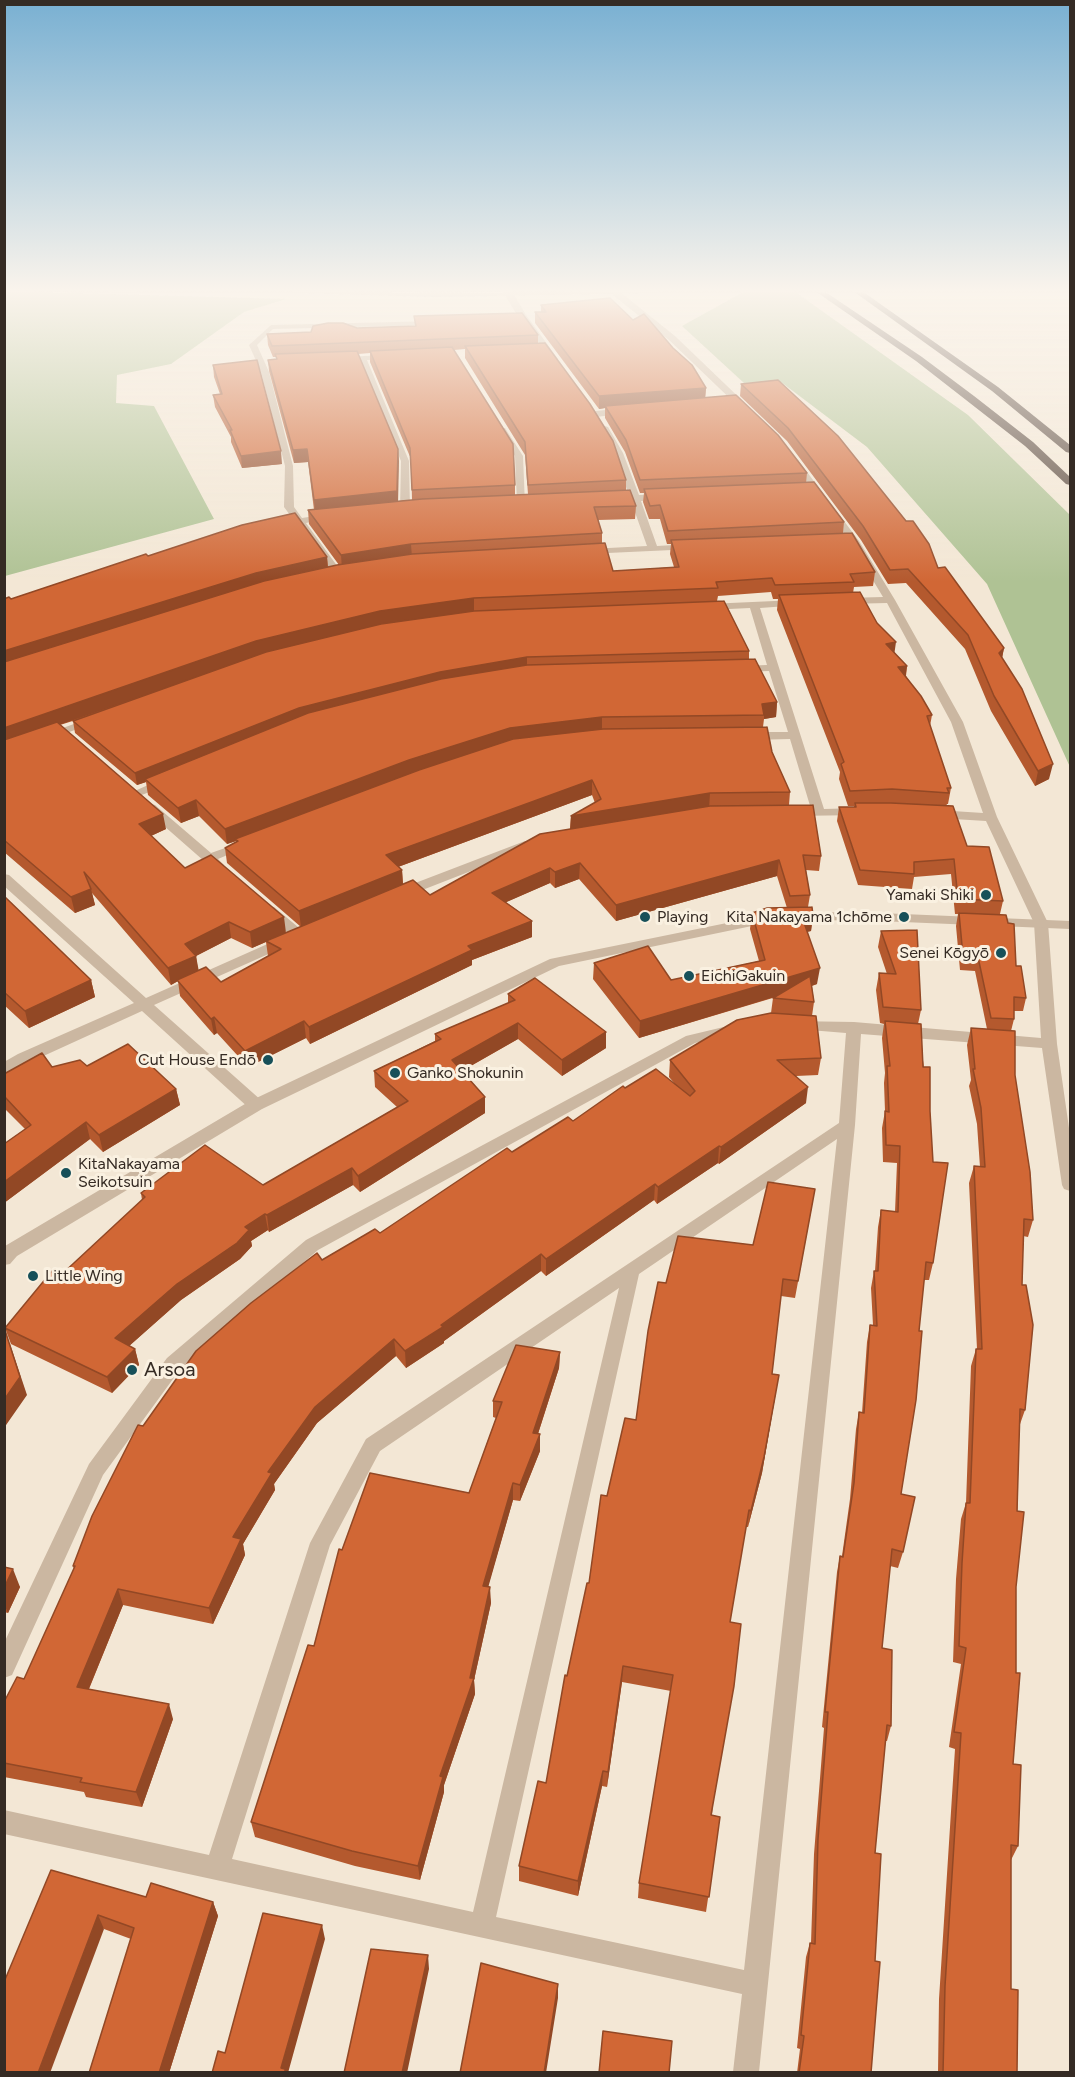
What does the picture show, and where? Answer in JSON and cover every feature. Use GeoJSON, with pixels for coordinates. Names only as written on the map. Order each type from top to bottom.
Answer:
{"type":"FeatureCollection","features":[{"type":"Feature","properties":{"kind":"highway"},"geometry":{"type":"LineString","coordinates":[[956,388],[1029,444],[1071,482]]}},
{"type":"Feature","properties":{"kind":"highway"},"geometry":{"type":"LineString","coordinates":[[993,388],[1071,450]]}},
{"type":"Feature","properties":{"kind":"street"},"geometry":{"type":"LineString","coordinates":[[268,388],[289,466],[289,507],[338,575]]}},
{"type":"Feature","properties":{"kind":"street"},"geometry":{"type":"LineString","coordinates":[[374,388],[405,461],[410,508],[394,510]]}},
{"type":"Feature","properties":{"kind":"street"},"geometry":{"type":"LineString","coordinates":[[720,388],[733,402],[753,416]]}},
{"type":"Feature","properties":{"kind":"street"},"geometry":{"type":"LineString","coordinates":[[589,405],[619,453],[637,498],[653,549]]}},
{"type":"Feature","properties":{"kind":"street"},"geometry":{"type":"LineString","coordinates":[[596,414],[631,411]]}},
{"type":"Feature","properties":{"kind":"street"},"geometry":{"type":"LineString","coordinates":[[498,424],[519,456],[522,503]]}},
{"type":"Feature","properties":{"kind":"street"},"geometry":{"type":"LineString","coordinates":[[789,453],[811,490],[890,600],[957,722],[991,817],[1041,924],[1048,1044],[1071,1185]]}},
{"type":"Feature","properties":{"kind":"street"},"geometry":{"type":"LineString","coordinates":[[602,500],[670,497]]}},
{"type":"Feature","properties":{"kind":"street"},"geometry":{"type":"LineString","coordinates":[[511,503],[534,502]]}},
{"type":"Feature","properties":{"kind":"street"},"geometry":{"type":"LineString","coordinates":[[268,526],[334,516]]}},
{"type":"Feature","properties":{"kind":"street"},"geometry":{"type":"LineString","coordinates":[[573,552],[700,547]]}},
{"type":"Feature","properties":{"kind":"street"},"geometry":{"type":"LineString","coordinates":[[833,602],[890,600]]}},
{"type":"Feature","properties":{"kind":"street"},"geometry":{"type":"LineString","coordinates":[[695,608],[811,603]]}},
{"type":"Feature","properties":{"kind":"street"},"geometry":{"type":"LineString","coordinates":[[754,605],[819,813]]}},
{"type":"Feature","properties":{"kind":"street"},"geometry":{"type":"LineString","coordinates":[[726,669],[773,668]]}},
{"type":"Feature","properties":{"kind":"street"},"geometry":{"type":"LineString","coordinates":[[34,741],[68,735],[108,715]]}},
{"type":"Feature","properties":{"kind":"street"},"geometry":{"type":"LineString","coordinates":[[739,736],[795,735]]}},
{"type":"Feature","properties":{"kind":"street"},"geometry":{"type":"LineString","coordinates":[[177,776],[129,790],[227,874]]}},
{"type":"Feature","properties":{"kind":"street"},"geometry":{"type":"LineString","coordinates":[[786,813],[877,811]]}},
{"type":"Feature","properties":{"kind":"street"},"geometry":{"type":"LineString","coordinates":[[923,813],[991,817]]}},
{"type":"Feature","properties":{"kind":"street"},"geometry":{"type":"LineString","coordinates":[[209,858],[252,842]]}},
{"type":"Feature","properties":{"kind":"street"},"geometry":{"type":"LineString","coordinates":[[392,897],[524,846],[535,844]]}},
{"type":"Feature","properties":{"kind":"street"},"geometry":{"type":"LineString","coordinates":[[4,878],[256,1105]]}},
{"type":"Feature","properties":{"kind":"street"},"geometry":{"type":"LineString","coordinates":[[4,1069],[23,1058],[304,933],[263,904]]}},
{"type":"Feature","properties":{"kind":"street"},"geometry":{"type":"LineString","coordinates":[[4,1259],[11,1251],[256,1105],[555,962],[765,918],[855,916],[1071,925]]}},
{"type":"Feature","properties":{"kind":"street"},"geometry":{"type":"LineString","coordinates":[[780,1023],[1048,1044]]}},
{"type":"Feature","properties":{"kind":"street"},"geometry":{"type":"LineString","coordinates":[[4,1668],[96,1470],[174,1363],[312,1245],[691,1039],[747,1027]]}},
{"type":"Feature","properties":{"kind":"street"},"geometry":{"type":"LineString","coordinates":[[746,2073],[847,1125],[854,1027]]}},
{"type":"Feature","properties":{"kind":"street"},"geometry":{"type":"LineString","coordinates":[[218,1868],[320,1543],[372,1445],[847,1125]]}},
{"type":"Feature","properties":{"kind":"street"},"geometry":{"type":"LineString","coordinates":[[482,1926],[632,1268]]}},
{"type":"Feature","properties":{"kind":"street"},"geometry":{"type":"LineString","coordinates":[[4,1822],[756,1985]]}},
{"type":"Feature","properties":{"kind":"green space"},"geometry":{"type":"Polygon","coordinates":[[[5,388],[117,388],[116,403],[154,406],[214,519],[5,576],[5,388]]]}},
{"type":"Feature","properties":{"kind":"green space"},"geometry":{"type":"Polygon","coordinates":[[[789,388],[930,388],[968,415],[1070,515],[1070,767],[987,584],[867,447],[789,388]]]}},
{"type":"Feature","properties":{"kind":"building"},"geometry":{"type":"Polygon","coordinates":[[[220,388],[264,388],[281,451],[241,456],[230,430],[232,430],[213,395],[222,394],[220,388]]]}},
{"type":"Feature","properties":{"kind":"building"},"geometry":{"type":"Polygon","coordinates":[[[276,388],[372,388],[398,449],[397,491],[314,500],[307,449],[293,450],[276,388]]]}},
{"type":"Feature","properties":{"kind":"building"},"geometry":{"type":"Polygon","coordinates":[[[385,388],[478,388],[513,444],[515,485],[412,490],[410,448],[385,388]]]}},
{"type":"Feature","properties":{"kind":"building"},"geometry":{"type":"Polygon","coordinates":[[[491,388],[578,388],[613,441],[626,480],[528,485],[525,442],[491,388]]]}},
{"type":"Feature","properties":{"kind":"building"},"geometry":{"type":"Polygon","coordinates":[[[593,388],[706,388],[599,396],[593,388]]]}},
{"type":"Feature","properties":{"kind":"building"},"geometry":{"type":"Polygon","coordinates":[[[745,388],[786,388],[838,436],[906,521],[913,521],[929,544],[938,568],[945,567],[1004,648],[999,653],[1022,689],[1053,764],[1038,771],[994,696],[968,635],[908,569],[890,570],[863,526],[788,428],[745,388]]]}},
{"type":"Feature","properties":{"kind":"building"},"geometry":{"type":"Polygon","coordinates":[[[736,395],[778,435],[807,473],[640,480],[626,440],[605,406],[736,395]]]}},
{"type":"Feature","properties":{"kind":"building"},"geometry":{"type":"Polygon","coordinates":[[[814,482],[844,522],[668,531],[660,505],[650,506],[644,489],[814,482]]]}},
{"type":"Feature","properties":{"kind":"building"},"geometry":{"type":"Polygon","coordinates":[[[630,490],[636,506],[594,507],[602,533],[411,544],[341,555],[308,510],[422,499],[630,490]]]}},
{"type":"Feature","properties":{"kind":"building"},"geometry":{"type":"Polygon","coordinates":[[[295,513],[327,557],[256,573],[4,651],[4,599],[9,597],[11,599],[242,525],[295,513]]]}},
{"type":"Feature","properties":{"kind":"building"},"geometry":{"type":"Polygon","coordinates":[[[852,533],[875,572],[850,574],[854,582],[775,585],[772,578],[716,582],[718,588],[474,598],[380,611],[256,641],[4,728],[4,662],[264,581],[337,565],[412,554],[605,543],[613,571],[679,567],[671,540],[852,533]]]}},
{"type":"Feature","properties":{"kind":"building"},"geometry":{"type":"Polygon","coordinates":[[[860,592],[877,623],[896,642],[886,644],[907,666],[898,667],[921,696],[932,715],[927,716],[951,788],[947,788],[949,793],[892,789],[850,791],[841,764],[844,762],[779,595],[860,592]]]}},
{"type":"Feature","properties":{"kind":"building"},"geometry":{"type":"Polygon","coordinates":[[[724,601],[749,651],[527,657],[440,672],[299,708],[135,773],[73,721],[266,652],[381,624],[474,611],[724,601]]]}},
{"type":"Feature","properties":{"kind":"building"},"geometry":{"type":"Polygon","coordinates":[[[755,659],[777,702],[762,704],[764,715],[602,717],[510,728],[409,760],[225,829],[196,800],[178,808],[145,779],[308,713],[441,679],[527,665],[755,659]]]}},
{"type":"Feature","properties":{"kind":"building"},"geometry":{"type":"Polygon","coordinates":[[[57,722],[163,814],[139,824],[185,868],[211,855],[284,917],[250,932],[229,922],[185,944],[196,956],[168,968],[84,872],[91,889],[71,897],[4,840],[4,740],[57,722]]]}},
{"type":"Feature","properties":{"kind":"building"},"geometry":{"type":"Polygon","coordinates":[[[767,727],[772,752],[790,792],[710,793],[571,816],[601,799],[592,780],[386,855],[402,870],[299,911],[225,848],[238,841],[235,839],[419,770],[513,739],[603,729],[767,727]]]}},
{"type":"Feature","properties":{"kind":"building"},"geometry":{"type":"Polygon","coordinates":[[[855,803],[953,806],[967,846],[989,847],[1003,901],[958,899],[954,859],[914,862],[914,874],[860,870],[839,807],[856,807],[855,803]]]}},
{"type":"Feature","properties":{"kind":"building"},"geometry":{"type":"Polygon","coordinates":[[[813,805],[821,856],[803,855],[810,895],[790,896],[779,860],[616,905],[580,863],[555,872],[550,868],[492,893],[532,921],[468,946],[472,950],[309,1027],[304,1021],[245,1051],[214,1017],[211,1019],[177,980],[206,967],[221,982],[281,949],[266,941],[413,880],[430,895],[540,834],[710,806],[813,805]]]}},
{"type":"Feature","properties":{"kind":"building"},"geometry":{"type":"Polygon","coordinates":[[[4,896],[91,980],[25,1011],[4,992],[4,896]]]}},
{"type":"Feature","properties":{"kind":"building"},"geometry":{"type":"Polygon","coordinates":[[[812,907],[813,915],[802,917],[820,968],[640,1021],[594,963],[648,946],[671,980],[765,960],[752,913],[767,908],[812,907]]]}},
{"type":"Feature","properties":{"kind":"building"},"geometry":{"type":"Polygon","coordinates":[[[959,913],[1006,915],[1008,923],[1014,924],[1016,966],[1021,966],[1026,998],[1014,997],[1014,1019],[991,1018],[978,957],[963,956],[959,913]]]}},
{"type":"Feature","properties":{"kind":"building"},"geometry":{"type":"Polygon","coordinates":[[[917,930],[921,1010],[883,1007],[879,973],[896,974],[881,931],[917,930]]]}},
{"type":"Feature","properties":{"kind":"building"},"geometry":{"type":"Polygon","coordinates":[[[810,976],[814,1002],[773,998],[810,976]]]}},
{"type":"Feature","properties":{"kind":"building"},"geometry":{"type":"Polygon","coordinates":[[[535,978],[606,1032],[562,1060],[518,1023],[452,1060],[485,1097],[358,1176],[352,1168],[245,1227],[249,1230],[237,1243],[177,1284],[115,1338],[135,1349],[107,1377],[5,1328],[52,1271],[61,1275],[145,1197],[141,1193],[205,1145],[263,1185],[408,1101],[374,1071],[441,1039],[435,1034],[515,1000],[508,994],[535,978]]]}},
{"type":"Feature","properties":{"kind":"building"},"geometry":{"type":"Polygon","coordinates":[[[771,1013],[816,1016],[821,1058],[777,1060],[808,1087],[658,1187],[655,1184],[546,1259],[541,1254],[441,1325],[443,1327],[405,1351],[394,1339],[315,1407],[268,1472],[272,1473],[233,1537],[241,1539],[209,1608],[118,1589],[77,1687],[169,1704],[136,1792],[80,1782],[82,1778],[4,1763],[4,1702],[17,1677],[24,1679],[75,1566],[73,1566],[92,1516],[138,1425],[143,1426],[196,1351],[251,1303],[317,1253],[322,1260],[375,1229],[380,1233],[507,1148],[512,1152],[568,1117],[573,1121],[623,1086],[625,1088],[656,1069],[690,1096],[695,1091],[670,1060],[737,1020],[771,1013]]]}},
{"type":"Feature","properties":{"kind":"building"},"geometry":{"type":"Polygon","coordinates":[[[885,1021],[921,1024],[923,1067],[930,1067],[933,1162],[948,1163],[933,1263],[926,1262],[919,1331],[922,1331],[916,1400],[901,1494],[915,1497],[903,1552],[892,1549],[882,1648],[892,1650],[891,1726],[887,1725],[875,1853],[881,1854],[875,1961],[880,1962],[871,2073],[799,2073],[804,2036],[801,2035],[810,1943],[815,1944],[818,1839],[828,1712],[825,1712],[840,1556],[843,1557],[854,1483],[859,1412],[864,1413],[870,1325],[877,1326],[874,1271],[878,1271],[881,1210],[898,1212],[900,1146],[886,1145],[885,1111],[889,1112],[887,1066],[890,1066],[885,1021]]]}},
{"type":"Feature","properties":{"kind":"building"},"geometry":{"type":"Polygon","coordinates":[[[971,1028],[1015,1031],[1015,1075],[1030,1172],[1033,1220],[1024,1219],[1022,1285],[1026,1285],[1033,1325],[1025,1410],[1020,1409],[1017,1511],[1024,1512],[1016,1587],[1016,1673],[1020,1673],[1013,1764],[1021,1765],[1018,1846],[1011,1845],[1011,1989],[1018,1990],[1017,2073],[943,2073],[945,1986],[961,1733],[954,1732],[966,1648],[959,1646],[962,1563],[966,1503],[970,1503],[976,1349],[982,1349],[974,1166],[985,1167],[981,1108],[973,1069],[975,1069],[971,1028]]]}},
{"type":"Feature","properties":{"kind":"building"},"geometry":{"type":"Polygon","coordinates":[[[128,1044],[176,1089],[99,1135],[86,1122],[4,1182],[4,1144],[31,1125],[4,1096],[4,1074],[42,1053],[52,1067],[80,1060],[87,1066],[128,1044]]]}},
{"type":"Feature","properties":{"kind":"building"},"geometry":{"type":"Polygon","coordinates":[[[768,1182],[815,1189],[798,1281],[783,1279],[772,1374],[779,1375],[764,1457],[751,1511],[749,1510],[730,1622],[741,1624],[734,1686],[711,1815],[720,1817],[709,1897],[639,1883],[673,1675],[623,1666],[608,1772],[603,1771],[578,1881],[519,1866],[538,1781],[546,1783],[565,1675],[567,1676],[587,1583],[589,1583],[601,1495],[607,1496],[625,1418],[636,1420],[648,1331],[658,1282],[666,1283],[678,1236],[753,1245],[768,1182]]]}},
{"type":"Feature","properties":{"kind":"building"},"geometry":{"type":"Polygon","coordinates":[[[4,1327],[20,1377],[4,1400],[4,1327]]]}},
{"type":"Feature","properties":{"kind":"building"},"geometry":{"type":"Polygon","coordinates":[[[516,1345],[560,1352],[533,1433],[540,1434],[520,1485],[513,1483],[483,1586],[490,1587],[470,1678],[474,1678],[440,1776],[443,1777],[418,1866],[352,1851],[251,1822],[308,1645],[314,1646],[339,1549],[342,1550],[370,1473],[469,1493],[502,1402],[493,1401],[516,1345]]]}},
{"type":"Feature","properties":{"kind":"building"},"geometry":{"type":"Polygon","coordinates":[[[4,1567],[13,1569],[4,1588],[4,1567]]]}},
{"type":"Feature","properties":{"kind":"building"},"geometry":{"type":"Polygon","coordinates":[[[51,1870],[146,1897],[151,1883],[213,1902],[159,2073],[89,2073],[134,1928],[98,1915],[38,2073],[4,2073],[4,1982],[51,1870]]]}},
{"type":"Feature","properties":{"kind":"building"},"geometry":{"type":"Polygon","coordinates":[[[263,1913],[322,1925],[281,2068],[285,2069],[285,2073],[212,2073],[218,2051],[225,2053],[263,1913]]]}},
{"type":"Feature","properties":{"kind":"building"},"geometry":{"type":"Polygon","coordinates":[[[371,1949],[428,1955],[402,2073],[344,2073],[371,1949]]]}},
{"type":"Feature","properties":{"kind":"building"},"geometry":{"type":"Polygon","coordinates":[[[481,1963],[558,1984],[544,2073],[460,2073],[481,1963]]]}},
{"type":"Feature","properties":{"kind":"building"},"geometry":{"type":"Polygon","coordinates":[[[603,2031],[672,2041],[669,2073],[599,2073],[603,2031]]]}},
{"type":"Feature","properties":{"kind":"place","name":"Yamaki Shiki"},"geometry":{"type":"Point","coordinates":[986,895]}},
{"type":"Feature","properties":{"kind":"place","name":"Playing"},"geometry":{"type":"Point","coordinates":[645,917]}},
{"type":"Feature","properties":{"kind":"place","name":"Kita Nakayama 1chōme"},"geometry":{"type":"Point","coordinates":[904,917]}},
{"type":"Feature","properties":{"kind":"place","name":"Senei Kōgyō"},"geometry":{"type":"Point","coordinates":[1001,953]}},
{"type":"Feature","properties":{"kind":"place","name":"EichiGakuin"},"geometry":{"type":"Point","coordinates":[689,976]}},
{"type":"Feature","properties":{"kind":"place","name":"Cut House Endō"},"geometry":{"type":"Point","coordinates":[268,1060]}},
{"type":"Feature","properties":{"kind":"place","name":"Ganko Shokunin"},"geometry":{"type":"Point","coordinates":[395,1073]}},
{"type":"Feature","properties":{"kind":"place","name":"KitaNakayama Seikotsuin"},"geometry":{"type":"Point","coordinates":[66,1173]}},
{"type":"Feature","properties":{"kind":"place","name":"Little Wing"},"geometry":{"type":"Point","coordinates":[33,1276]}},
{"type":"Feature","properties":{"kind":"place","name":"Arsoa"},"geometry":{"type":"Point","coordinates":[132,1370]}}]}
